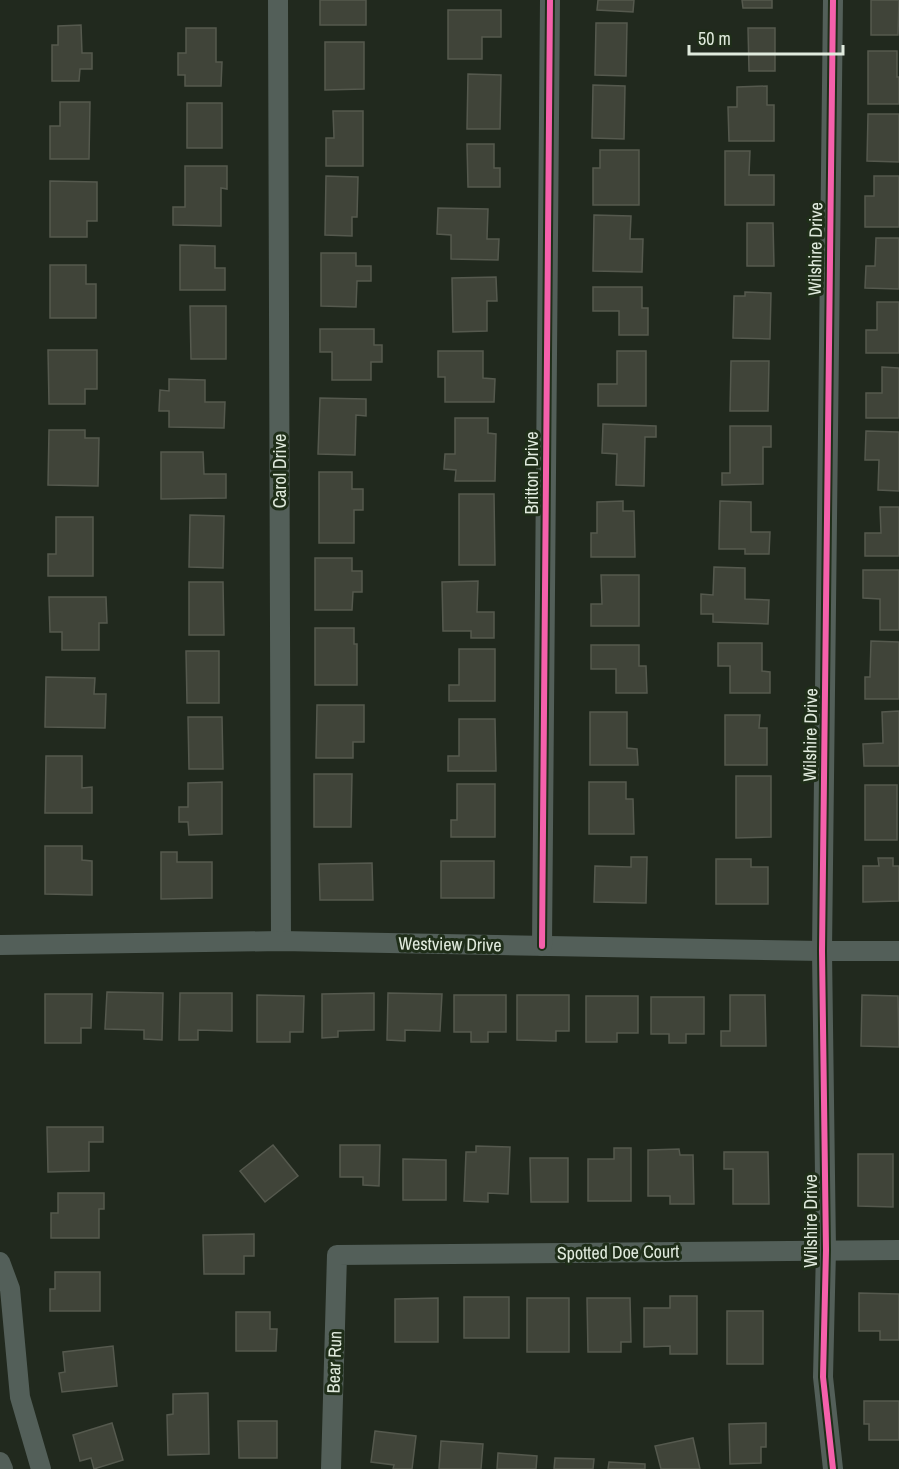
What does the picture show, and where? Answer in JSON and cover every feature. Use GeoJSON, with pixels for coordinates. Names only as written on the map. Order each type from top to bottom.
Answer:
{"type":"FeatureCollection","features":[{"type":"Feature","properties":{"kind":"street","name":"Carol Drive"},"geometry":{"type":"LineString","coordinates":[[278,0],[281,941]]}},
{"type":"Feature","properties":{"kind":"street","name":"Britton Drive"},"geometry":{"type":"LineString","coordinates":[[542,946],[550,0]]}},
{"type":"Feature","properties":{"kind":"street","name":"Wilshire Drive"},"geometry":{"type":"LineString","coordinates":[[832,0],[822,951],[826,1250],[824,1377],[833,1469]]}},
{"type":"Feature","properties":{"kind":"street","name":"Westview Drive"},"geometry":{"type":"LineString","coordinates":[[0,945],[281,941],[899,951]]}},
{"type":"Feature","properties":{"kind":"street","name":"Spotted Doe Court"},"geometry":{"type":"LineString","coordinates":[[337,1256],[899,1250]]}},
{"type":"Feature","properties":{"kind":"street","name":"Bear Run"},"geometry":{"type":"LineString","coordinates":[[331,1469],[337,1256]]}},
{"type":"Feature","properties":{"kind":"street"},"geometry":{"type":"LineString","coordinates":[[0,1262],[10,1289],[20,1397],[41,1469]]}},
{"type":"Feature","properties":{"kind":"street"},"geometry":{"type":"LineString","coordinates":[[0,1462],[3,1469]]}},
{"type":"Feature","properties":{"kind":"building"},"geometry":{"type":"Polygon","coordinates":[[[320,0],[366,0],[366,25],[320,25],[320,0]]]}},
{"type":"Feature","properties":{"kind":"building"},"geometry":{"type":"Polygon","coordinates":[[[598,0],[634,0],[633,12],[597,10],[598,0]]]}},
{"type":"Feature","properties":{"kind":"building"},"geometry":{"type":"Polygon","coordinates":[[[742,0],[772,0],[772,8],[743,8],[742,0]]]}},
{"type":"Feature","properties":{"kind":"building"},"geometry":{"type":"Polygon","coordinates":[[[871,0],[899,0],[898,35],[871,35],[871,0]]]}},
{"type":"Feature","properties":{"kind":"building"},"geometry":{"type":"Polygon","coordinates":[[[448,10],[501,10],[501,37],[482,37],[482,59],[448,59],[448,10]]]}},
{"type":"Feature","properties":{"kind":"building"},"geometry":{"type":"Polygon","coordinates":[[[596,23],[627,23],[626,76],[595,75],[596,23]]]}},
{"type":"Feature","properties":{"kind":"building"},"geometry":{"type":"Polygon","coordinates":[[[81,25],[82,53],[92,53],[92,69],[80,69],[79,81],[52,81],[52,45],[58,45],[58,26],[81,25]]]}},
{"type":"Feature","properties":{"kind":"building"},"geometry":{"type":"Polygon","coordinates":[[[186,28],[216,28],[216,62],[222,62],[221,86],[185,86],[185,75],[178,75],[178,53],[186,53],[186,28]]]}},
{"type":"Feature","properties":{"kind":"building"},"geometry":{"type":"Polygon","coordinates":[[[748,28],[775,28],[775,71],[749,71],[748,28]]]}},
{"type":"Feature","properties":{"kind":"building"},"geometry":{"type":"Polygon","coordinates":[[[325,42],[364,42],[364,89],[325,90],[325,42]]]}},
{"type":"Feature","properties":{"kind":"building"},"geometry":{"type":"Polygon","coordinates":[[[868,51],[897,51],[899,104],[868,104],[868,51]]]}},
{"type":"Feature","properties":{"kind":"building"},"geometry":{"type":"Polygon","coordinates":[[[468,74],[501,75],[500,129],[467,129],[468,74]]]}},
{"type":"Feature","properties":{"kind":"building"},"geometry":{"type":"Polygon","coordinates":[[[593,85],[625,86],[624,139],[592,138],[593,85]]]}},
{"type":"Feature","properties":{"kind":"building"},"geometry":{"type":"Polygon","coordinates":[[[767,86],[767,105],[774,105],[774,141],[729,141],[728,107],[737,107],[737,87],[767,86]]]}},
{"type":"Feature","properties":{"kind":"building"},"geometry":{"type":"Polygon","coordinates":[[[60,102],[90,102],[89,159],[50,159],[50,126],[60,126],[60,102]]]}},
{"type":"Feature","properties":{"kind":"building"},"geometry":{"type":"Polygon","coordinates":[[[187,103],[222,103],[222,148],[187,148],[187,103]]]}},
{"type":"Feature","properties":{"kind":"building"},"geometry":{"type":"Polygon","coordinates":[[[333,111],[363,111],[363,166],[326,166],[326,138],[334,138],[333,111]]]}},
{"type":"Feature","properties":{"kind":"building"},"geometry":{"type":"Polygon","coordinates":[[[868,114],[899,114],[899,162],[867,161],[868,114]]]}},
{"type":"Feature","properties":{"kind":"building"},"geometry":{"type":"Polygon","coordinates":[[[467,144],[494,144],[494,168],[500,168],[500,187],[468,187],[467,144]]]}},
{"type":"Feature","properties":{"kind":"building"},"geometry":{"type":"Polygon","coordinates":[[[600,150],[639,150],[639,205],[593,205],[593,168],[600,168],[600,150]]]}},
{"type":"Feature","properties":{"kind":"building"},"geometry":{"type":"Polygon","coordinates":[[[725,151],[750,151],[749,175],[774,175],[774,205],[725,205],[725,151]]]}},
{"type":"Feature","properties":{"kind":"building"},"geometry":{"type":"Polygon","coordinates":[[[185,166],[227,166],[227,189],[221,188],[221,226],[173,225],[173,207],[185,207],[185,166]]]}},
{"type":"Feature","properties":{"kind":"building"},"geometry":{"type":"Polygon","coordinates":[[[326,176],[358,177],[357,217],[352,217],[352,236],[325,235],[326,176]]]}},
{"type":"Feature","properties":{"kind":"building"},"geometry":{"type":"Polygon","coordinates":[[[874,176],[899,176],[899,227],[865,227],[865,196],[874,196],[874,176]]]}},
{"type":"Feature","properties":{"kind":"building"},"geometry":{"type":"Polygon","coordinates":[[[50,181],[97,182],[97,221],[87,221],[87,237],[50,237],[50,181]]]}},
{"type":"Feature","properties":{"kind":"building"},"geometry":{"type":"Polygon","coordinates":[[[438,208],[488,209],[487,239],[499,239],[498,260],[451,259],[451,235],[437,234],[438,208]]]}},
{"type":"Feature","properties":{"kind":"building"},"geometry":{"type":"Polygon","coordinates":[[[594,215],[631,216],[630,239],[643,239],[642,272],[593,271],[594,215]]]}},
{"type":"Feature","properties":{"kind":"building"},"geometry":{"type":"Polygon","coordinates":[[[747,223],[773,223],[774,266],[747,266],[747,223]]]}},
{"type":"Feature","properties":{"kind":"building"},"geometry":{"type":"Polygon","coordinates":[[[876,238],[899,238],[899,289],[865,288],[866,266],[875,266],[876,238]]]}},
{"type":"Feature","properties":{"kind":"building"},"geometry":{"type":"Polygon","coordinates":[[[180,245],[215,246],[215,268],[225,268],[225,290],[180,290],[180,245]]]}},
{"type":"Feature","properties":{"kind":"building"},"geometry":{"type":"Polygon","coordinates":[[[321,253],[356,253],[356,266],[371,266],[371,281],[357,281],[356,307],[321,306],[321,253]]]}},
{"type":"Feature","properties":{"kind":"building"},"geometry":{"type":"Polygon","coordinates":[[[50,265],[86,265],[86,284],[96,284],[96,318],[50,318],[50,265]]]}},
{"type":"Feature","properties":{"kind":"building"},"geometry":{"type":"Polygon","coordinates":[[[496,277],[497,301],[487,301],[487,331],[453,332],[452,278],[496,277]]]}},
{"type":"Feature","properties":{"kind":"building"},"geometry":{"type":"Polygon","coordinates":[[[593,287],[642,287],[642,308],[648,308],[648,335],[619,335],[619,311],[593,311],[593,287]]]}},
{"type":"Feature","properties":{"kind":"building"},"geometry":{"type":"Polygon","coordinates":[[[745,292],[771,293],[770,339],[733,338],[734,296],[745,296],[745,292]]]}},
{"type":"Feature","properties":{"kind":"building"},"geometry":{"type":"Polygon","coordinates":[[[877,302],[899,302],[899,353],[866,353],[866,330],[877,330],[877,302]]]}},
{"type":"Feature","properties":{"kind":"building"},"geometry":{"type":"Polygon","coordinates":[[[190,306],[226,306],[226,359],[191,359],[190,306]]]}},
{"type":"Feature","properties":{"kind":"building"},"geometry":{"type":"Polygon","coordinates":[[[320,329],[374,329],[374,345],[382,345],[382,362],[371,362],[371,380],[332,380],[332,352],[320,352],[320,329]]]}},
{"type":"Feature","properties":{"kind":"building"},"geometry":{"type":"Polygon","coordinates":[[[48,350],[97,350],[97,389],[85,389],[85,404],[49,404],[48,350]]]}},
{"type":"Feature","properties":{"kind":"building"},"geometry":{"type":"Polygon","coordinates":[[[438,351],[483,351],[483,378],[495,379],[494,402],[445,402],[445,377],[438,377],[438,351]]]}},
{"type":"Feature","properties":{"kind":"building"},"geometry":{"type":"Polygon","coordinates":[[[617,351],[646,351],[646,406],[598,406],[598,384],[617,384],[617,351]]]}},
{"type":"Feature","properties":{"kind":"building"},"geometry":{"type":"Polygon","coordinates":[[[731,361],[769,361],[768,411],[730,411],[731,361]]]}},
{"type":"Feature","properties":{"kind":"building"},"geometry":{"type":"Polygon","coordinates":[[[882,367],[899,368],[899,418],[866,418],[866,393],[882,393],[882,367]]]}},
{"type":"Feature","properties":{"kind":"building"},"geometry":{"type":"Polygon","coordinates":[[[169,379],[205,380],[205,402],[225,402],[224,428],[169,427],[169,411],[159,411],[160,390],[169,391],[169,379]]]}},
{"type":"Feature","properties":{"kind":"building"},"geometry":{"type":"Polygon","coordinates":[[[320,398],[366,399],[366,416],[356,415],[355,455],[318,454],[320,398]]]}},
{"type":"Feature","properties":{"kind":"building"},"geometry":{"type":"Polygon","coordinates":[[[455,418],[488,418],[488,433],[496,434],[495,481],[455,481],[456,470],[444,469],[445,454],[455,454],[455,418]]]}},
{"type":"Feature","properties":{"kind":"building"},"geometry":{"type":"Polygon","coordinates":[[[603,424],[656,426],[656,437],[645,437],[644,486],[616,485],[617,454],[602,453],[603,424]]]}},
{"type":"Feature","properties":{"kind":"building"},"geometry":{"type":"Polygon","coordinates":[[[730,426],[771,426],[771,447],[763,447],[763,484],[722,485],[722,473],[730,473],[730,426]]]}},
{"type":"Feature","properties":{"kind":"building"},"geometry":{"type":"Polygon","coordinates":[[[49,430],[85,430],[85,438],[99,438],[98,486],[48,485],[49,430]]]}},
{"type":"Feature","properties":{"kind":"building"},"geometry":{"type":"Polygon","coordinates":[[[866,431],[899,432],[899,491],[878,490],[879,460],[865,460],[866,431]]]}},
{"type":"Feature","properties":{"kind":"building"},"geometry":{"type":"Polygon","coordinates":[[[161,452],[203,452],[204,474],[226,474],[226,498],[161,499],[161,452]]]}},
{"type":"Feature","properties":{"kind":"building"},"geometry":{"type":"Polygon","coordinates":[[[319,472],[352,472],[352,489],[363,489],[363,510],[354,510],[354,543],[319,543],[319,472]]]}},
{"type":"Feature","properties":{"kind":"building"},"geometry":{"type":"Polygon","coordinates":[[[459,494],[494,494],[495,565],[459,565],[459,494]]]}},
{"type":"Feature","properties":{"kind":"building"},"geometry":{"type":"Polygon","coordinates":[[[623,501],[623,511],[634,511],[635,557],[591,557],[591,533],[597,533],[597,502],[623,501]]]}},
{"type":"Feature","properties":{"kind":"building"},"geometry":{"type":"Polygon","coordinates":[[[720,501],[751,502],[751,532],[770,532],[769,554],[745,554],[745,549],[719,549],[720,501]]]}},
{"type":"Feature","properties":{"kind":"building"},"geometry":{"type":"Polygon","coordinates":[[[880,507],[899,507],[899,556],[865,556],[865,533],[881,533],[880,507]]]}},
{"type":"Feature","properties":{"kind":"building"},"geometry":{"type":"Polygon","coordinates":[[[190,515],[224,516],[223,568],[189,567],[190,515]]]}},
{"type":"Feature","properties":{"kind":"building"},"geometry":{"type":"Polygon","coordinates":[[[56,517],[93,517],[93,576],[48,576],[48,554],[56,554],[56,517]]]}},
{"type":"Feature","properties":{"kind":"building"},"geometry":{"type":"Polygon","coordinates":[[[315,558],[352,558],[352,571],[362,571],[362,592],[353,592],[352,610],[315,610],[315,558]]]}},
{"type":"Feature","properties":{"kind":"building"},"geometry":{"type":"Polygon","coordinates":[[[714,567],[745,568],[745,599],[769,600],[768,624],[713,622],[713,614],[701,614],[701,594],[713,595],[714,567]]]}},
{"type":"Feature","properties":{"kind":"building"},"geometry":{"type":"Polygon","coordinates":[[[863,570],[899,570],[899,630],[880,630],[880,599],[863,598],[863,570]]]}},
{"type":"Feature","properties":{"kind":"building"},"geometry":{"type":"Polygon","coordinates":[[[601,575],[639,575],[639,626],[591,626],[591,604],[602,604],[601,575]]]}},
{"type":"Feature","properties":{"kind":"building"},"geometry":{"type":"Polygon","coordinates":[[[478,581],[477,612],[494,612],[494,638],[471,638],[471,631],[443,631],[442,582],[478,581]]]}},
{"type":"Feature","properties":{"kind":"building"},"geometry":{"type":"Polygon","coordinates":[[[189,582],[223,582],[224,635],[189,635],[189,582]]]}},
{"type":"Feature","properties":{"kind":"building"},"geometry":{"type":"Polygon","coordinates":[[[49,597],[106,597],[107,623],[99,623],[99,650],[62,650],[62,632],[50,632],[49,597]]]}},
{"type":"Feature","properties":{"kind":"building"},"geometry":{"type":"Polygon","coordinates":[[[315,628],[354,628],[354,644],[357,644],[357,685],[315,685],[315,628]]]}},
{"type":"Feature","properties":{"kind":"building"},"geometry":{"type":"Polygon","coordinates":[[[871,641],[899,642],[899,699],[865,699],[865,677],[870,677],[871,641]]]}},
{"type":"Feature","properties":{"kind":"building"},"geometry":{"type":"Polygon","coordinates":[[[718,643],[762,643],[762,671],[770,672],[770,693],[730,693],[730,666],[718,666],[718,643]]]}},
{"type":"Feature","properties":{"kind":"building"},"geometry":{"type":"Polygon","coordinates":[[[591,645],[639,645],[639,666],[646,666],[647,693],[616,693],[616,669],[591,669],[591,645]]]}},
{"type":"Feature","properties":{"kind":"building"},"geometry":{"type":"Polygon","coordinates":[[[459,649],[495,649],[495,701],[449,701],[449,685],[459,685],[459,649]]]}},
{"type":"Feature","properties":{"kind":"building"},"geometry":{"type":"Polygon","coordinates":[[[186,651],[219,651],[219,703],[187,703],[186,651]]]}},
{"type":"Feature","properties":{"kind":"building"},"geometry":{"type":"Polygon","coordinates":[[[46,677],[95,678],[94,694],[106,694],[105,728],[45,727],[46,677]]]}},
{"type":"Feature","properties":{"kind":"building"},"geometry":{"type":"Polygon","coordinates":[[[317,705],[364,705],[364,742],[353,742],[353,758],[316,758],[317,705]]]}},
{"type":"Feature","properties":{"kind":"building"},"geometry":{"type":"Polygon","coordinates":[[[899,711],[899,766],[864,766],[863,744],[883,743],[882,712],[899,711]]]}},
{"type":"Feature","properties":{"kind":"building"},"geometry":{"type":"Polygon","coordinates":[[[590,712],[627,712],[627,748],[637,749],[638,765],[590,765],[590,712]]]}},
{"type":"Feature","properties":{"kind":"building"},"geometry":{"type":"Polygon","coordinates":[[[725,715],[760,715],[759,728],[767,728],[767,765],[725,765],[725,715]]]}},
{"type":"Feature","properties":{"kind":"building"},"geometry":{"type":"Polygon","coordinates":[[[188,717],[222,717],[223,769],[189,769],[188,717]]]}},
{"type":"Feature","properties":{"kind":"building"},"geometry":{"type":"Polygon","coordinates":[[[459,719],[495,719],[496,771],[448,771],[448,756],[459,756],[459,719]]]}},
{"type":"Feature","properties":{"kind":"building"},"geometry":{"type":"Polygon","coordinates":[[[46,756],[82,756],[82,788],[92,787],[92,813],[45,813],[46,756]]]}},
{"type":"Feature","properties":{"kind":"building"},"geometry":{"type":"Polygon","coordinates":[[[314,774],[352,774],[351,827],[314,827],[314,774]]]}},
{"type":"Feature","properties":{"kind":"building"},"geometry":{"type":"Polygon","coordinates":[[[736,776],[771,776],[771,837],[736,838],[736,776]]]}},
{"type":"Feature","properties":{"kind":"building"},"geometry":{"type":"Polygon","coordinates":[[[222,782],[222,834],[189,835],[188,822],[179,822],[179,807],[188,807],[188,783],[222,782]]]}},
{"type":"Feature","properties":{"kind":"building"},"geometry":{"type":"Polygon","coordinates":[[[589,782],[626,782],[626,799],[633,799],[634,834],[589,834],[589,782]]]}},
{"type":"Feature","properties":{"kind":"building"},"geometry":{"type":"Polygon","coordinates":[[[457,784],[495,784],[495,837],[451,837],[451,820],[457,820],[457,784]]]}},
{"type":"Feature","properties":{"kind":"building"},"geometry":{"type":"Polygon","coordinates":[[[865,785],[897,785],[897,840],[865,840],[865,785]]]}},
{"type":"Feature","properties":{"kind":"building"},"geometry":{"type":"Polygon","coordinates":[[[45,846],[82,846],[82,860],[92,861],[92,895],[45,894],[45,846]]]}},
{"type":"Feature","properties":{"kind":"building"},"geometry":{"type":"Polygon","coordinates":[[[161,852],[177,852],[177,862],[212,862],[212,898],[161,899],[161,852]]]}},
{"type":"Feature","properties":{"kind":"building"},"geometry":{"type":"Polygon","coordinates":[[[631,857],[647,857],[646,903],[594,902],[595,866],[631,867],[631,857]]]}},
{"type":"Feature","properties":{"kind":"building"},"geometry":{"type":"Polygon","coordinates":[[[878,858],[893,858],[893,866],[899,866],[899,901],[863,902],[863,866],[879,866],[878,858]]]}},
{"type":"Feature","properties":{"kind":"building"},"geometry":{"type":"Polygon","coordinates":[[[716,859],[751,859],[751,867],[768,867],[768,904],[716,904],[716,859]]]}},
{"type":"Feature","properties":{"kind":"building"},"geometry":{"type":"Polygon","coordinates":[[[441,861],[494,861],[494,898],[441,898],[441,861]]]}},
{"type":"Feature","properties":{"kind":"building"},"geometry":{"type":"Polygon","coordinates":[[[372,863],[373,900],[320,900],[319,864],[372,863]]]}},
{"type":"Feature","properties":{"kind":"building"},"geometry":{"type":"Polygon","coordinates":[[[107,992],[163,993],[162,1040],[144,1039],[144,1030],[105,1029],[107,992]]]}},
{"type":"Feature","properties":{"kind":"building"},"geometry":{"type":"Polygon","coordinates":[[[180,993],[232,993],[232,1031],[198,1030],[198,1040],[179,1040],[180,993]]]}},
{"type":"Feature","properties":{"kind":"building"},"geometry":{"type":"Polygon","coordinates":[[[374,993],[374,1030],[338,1031],[338,1037],[322,1038],[322,994],[374,993]]]}},
{"type":"Feature","properties":{"kind":"building"},"geometry":{"type":"Polygon","coordinates":[[[388,993],[442,994],[440,1031],[405,1030],[405,1041],[387,1040],[388,993]]]}},
{"type":"Feature","properties":{"kind":"building"},"geometry":{"type":"Polygon","coordinates":[[[45,994],[92,994],[91,1028],[81,1028],[81,1043],[45,1043],[45,994]]]}},
{"type":"Feature","properties":{"kind":"building"},"geometry":{"type":"Polygon","coordinates":[[[257,995],[304,996],[303,1032],[290,1032],[290,1042],[257,1042],[257,995]]]}},
{"type":"Feature","properties":{"kind":"building"},"geometry":{"type":"Polygon","coordinates":[[[454,995],[506,995],[506,1032],[488,1032],[488,1042],[471,1042],[471,1032],[454,1032],[454,995]]]}},
{"type":"Feature","properties":{"kind":"building"},"geometry":{"type":"Polygon","coordinates":[[[517,995],[569,995],[569,1031],[556,1031],[556,1041],[517,1040],[517,995]]]}},
{"type":"Feature","properties":{"kind":"building"},"geometry":{"type":"Polygon","coordinates":[[[730,995],[765,995],[766,1046],[721,1046],[721,1031],[730,1031],[730,995]]]}},
{"type":"Feature","properties":{"kind":"building"},"geometry":{"type":"Polygon","coordinates":[[[862,995],[898,996],[899,1047],[861,1046],[862,995]]]}},
{"type":"Feature","properties":{"kind":"building"},"geometry":{"type":"Polygon","coordinates":[[[586,996],[638,996],[638,1033],[617,1033],[617,1042],[586,1042],[586,996]]]}},
{"type":"Feature","properties":{"kind":"building"},"geometry":{"type":"Polygon","coordinates":[[[651,997],[704,997],[704,1034],[686,1034],[686,1043],[669,1043],[669,1034],[651,1034],[651,997]]]}},
{"type":"Feature","properties":{"kind":"building"},"geometry":{"type":"Polygon","coordinates":[[[47,1127],[103,1127],[103,1142],[89,1142],[89,1171],[48,1172],[47,1127]]]}},
{"type":"Feature","properties":{"kind":"building"},"geometry":{"type":"Polygon","coordinates":[[[273,1145],[298,1176],[265,1202],[240,1171],[273,1145]]]}},
{"type":"Feature","properties":{"kind":"building"},"geometry":{"type":"Polygon","coordinates":[[[340,1145],[380,1145],[379,1186],[363,1185],[363,1177],[340,1177],[340,1145]]]}},
{"type":"Feature","properties":{"kind":"building"},"geometry":{"type":"Polygon","coordinates":[[[476,1146],[510,1147],[508,1194],[488,1193],[488,1202],[464,1201],[466,1152],[476,1152],[476,1146]]]}},
{"type":"Feature","properties":{"kind":"building"},"geometry":{"type":"Polygon","coordinates":[[[614,1148],[631,1148],[631,1201],[588,1201],[588,1159],[614,1159],[614,1148]]]}},
{"type":"Feature","properties":{"kind":"building"},"geometry":{"type":"Polygon","coordinates":[[[679,1149],[680,1155],[693,1155],[694,1204],[670,1204],[670,1196],[648,1196],[648,1150],[679,1149]]]}},
{"type":"Feature","properties":{"kind":"building"},"geometry":{"type":"Polygon","coordinates":[[[724,1152],[768,1152],[769,1204],[733,1204],[733,1169],[724,1169],[724,1152]]]}},
{"type":"Feature","properties":{"kind":"building"},"geometry":{"type":"Polygon","coordinates":[[[858,1154],[893,1154],[893,1207],[858,1206],[858,1154]]]}},
{"type":"Feature","properties":{"kind":"building"},"geometry":{"type":"Polygon","coordinates":[[[530,1158],[568,1158],[568,1202],[531,1202],[530,1158]]]}},
{"type":"Feature","properties":{"kind":"building"},"geometry":{"type":"Polygon","coordinates":[[[403,1159],[446,1160],[446,1200],[403,1200],[403,1159]]]}},
{"type":"Feature","properties":{"kind":"building"},"geometry":{"type":"Polygon","coordinates":[[[58,1193],[104,1193],[104,1209],[99,1209],[99,1238],[51,1238],[51,1213],[58,1213],[58,1193]]]}},
{"type":"Feature","properties":{"kind":"building"},"geometry":{"type":"Polygon","coordinates":[[[254,1234],[254,1256],[244,1256],[244,1274],[204,1274],[203,1235],[254,1234]]]}},
{"type":"Feature","properties":{"kind":"building"},"geometry":{"type":"Polygon","coordinates":[[[55,1272],[100,1272],[100,1311],[50,1311],[50,1289],[55,1289],[55,1272]]]}},
{"type":"Feature","properties":{"kind":"building"},"geometry":{"type":"Polygon","coordinates":[[[859,1293],[899,1294],[899,1340],[880,1340],[880,1331],[859,1331],[859,1293]]]}},
{"type":"Feature","properties":{"kind":"building"},"geometry":{"type":"Polygon","coordinates":[[[670,1296],[697,1296],[697,1354],[670,1354],[670,1346],[644,1347],[644,1308],[670,1308],[670,1296]]]}},
{"type":"Feature","properties":{"kind":"building"},"geometry":{"type":"Polygon","coordinates":[[[464,1297],[509,1297],[509,1338],[464,1338],[464,1297]]]}},
{"type":"Feature","properties":{"kind":"building"},"geometry":{"type":"Polygon","coordinates":[[[438,1298],[438,1342],[395,1342],[395,1299],[438,1298]]]}},
{"type":"Feature","properties":{"kind":"building"},"geometry":{"type":"Polygon","coordinates":[[[527,1298],[569,1298],[569,1352],[527,1352],[527,1298]]]}},
{"type":"Feature","properties":{"kind":"building"},"geometry":{"type":"Polygon","coordinates":[[[587,1298],[630,1298],[631,1342],[621,1342],[621,1352],[588,1352],[587,1298]]]}},
{"type":"Feature","properties":{"kind":"building"},"geometry":{"type":"Polygon","coordinates":[[[727,1311],[763,1311],[763,1364],[727,1364],[727,1311]]]}},
{"type":"Feature","properties":{"kind":"building"},"geometry":{"type":"Polygon","coordinates":[[[236,1312],[270,1312],[270,1329],[277,1329],[276,1351],[236,1351],[236,1312]]]}},
{"type":"Feature","properties":{"kind":"building"},"geometry":{"type":"Polygon","coordinates":[[[113,1346],[117,1386],[62,1392],[59,1373],[65,1372],[63,1352],[113,1346]]]}},
{"type":"Feature","properties":{"kind":"building"},"geometry":{"type":"Polygon","coordinates":[[[208,1393],[209,1454],[168,1455],[167,1415],[173,1414],[173,1394],[208,1393]]]}},
{"type":"Feature","properties":{"kind":"building"},"geometry":{"type":"Polygon","coordinates":[[[864,1401],[899,1401],[899,1440],[869,1440],[869,1424],[864,1424],[864,1401]]]}},
{"type":"Feature","properties":{"kind":"building"},"geometry":{"type":"Polygon","coordinates":[[[238,1421],[277,1421],[277,1458],[239,1458],[238,1421]]]}},
{"type":"Feature","properties":{"kind":"building"},"geometry":{"type":"Polygon","coordinates":[[[112,1423],[123,1460],[94,1469],[91,1458],[80,1461],[73,1435],[112,1423]]]}},
{"type":"Feature","properties":{"kind":"building"},"geometry":{"type":"Polygon","coordinates":[[[766,1423],[766,1447],[761,1447],[761,1463],[730,1464],[729,1424],[766,1423]]]}},
{"type":"Feature","properties":{"kind":"building"},"geometry":{"type":"Polygon","coordinates":[[[375,1431],[416,1436],[412,1469],[393,1469],[394,1465],[371,1462],[375,1431]]]}},
{"type":"Feature","properties":{"kind":"building"},"geometry":{"type":"Polygon","coordinates":[[[693,1438],[700,1469],[661,1469],[655,1446],[693,1438]]]}},
{"type":"Feature","properties":{"kind":"building"},"geometry":{"type":"Polygon","coordinates":[[[441,1441],[483,1444],[481,1469],[439,1469],[441,1441]]]}},
{"type":"Feature","properties":{"kind":"building"},"geometry":{"type":"Polygon","coordinates":[[[498,1453],[537,1456],[536,1469],[497,1469],[498,1453]]]}},
{"type":"Feature","properties":{"kind":"building"},"geometry":{"type":"Polygon","coordinates":[[[555,1458],[594,1459],[593,1469],[554,1469],[555,1458]]]}},
{"type":"Feature","properties":{"kind":"building"},"geometry":{"type":"Polygon","coordinates":[[[609,1462],[645,1464],[645,1469],[608,1469],[609,1462]]]}},
{"type":"Feature","properties":{"kind":"cycle path"},"geometry":{"type":"LineString","coordinates":[[542,946],[550,0]]}},
{"type":"Feature","properties":{"kind":"cycle path"},"geometry":{"type":"LineString","coordinates":[[833,0],[822,951],[826,1250],[823,1377],[833,1469]]}}]}
